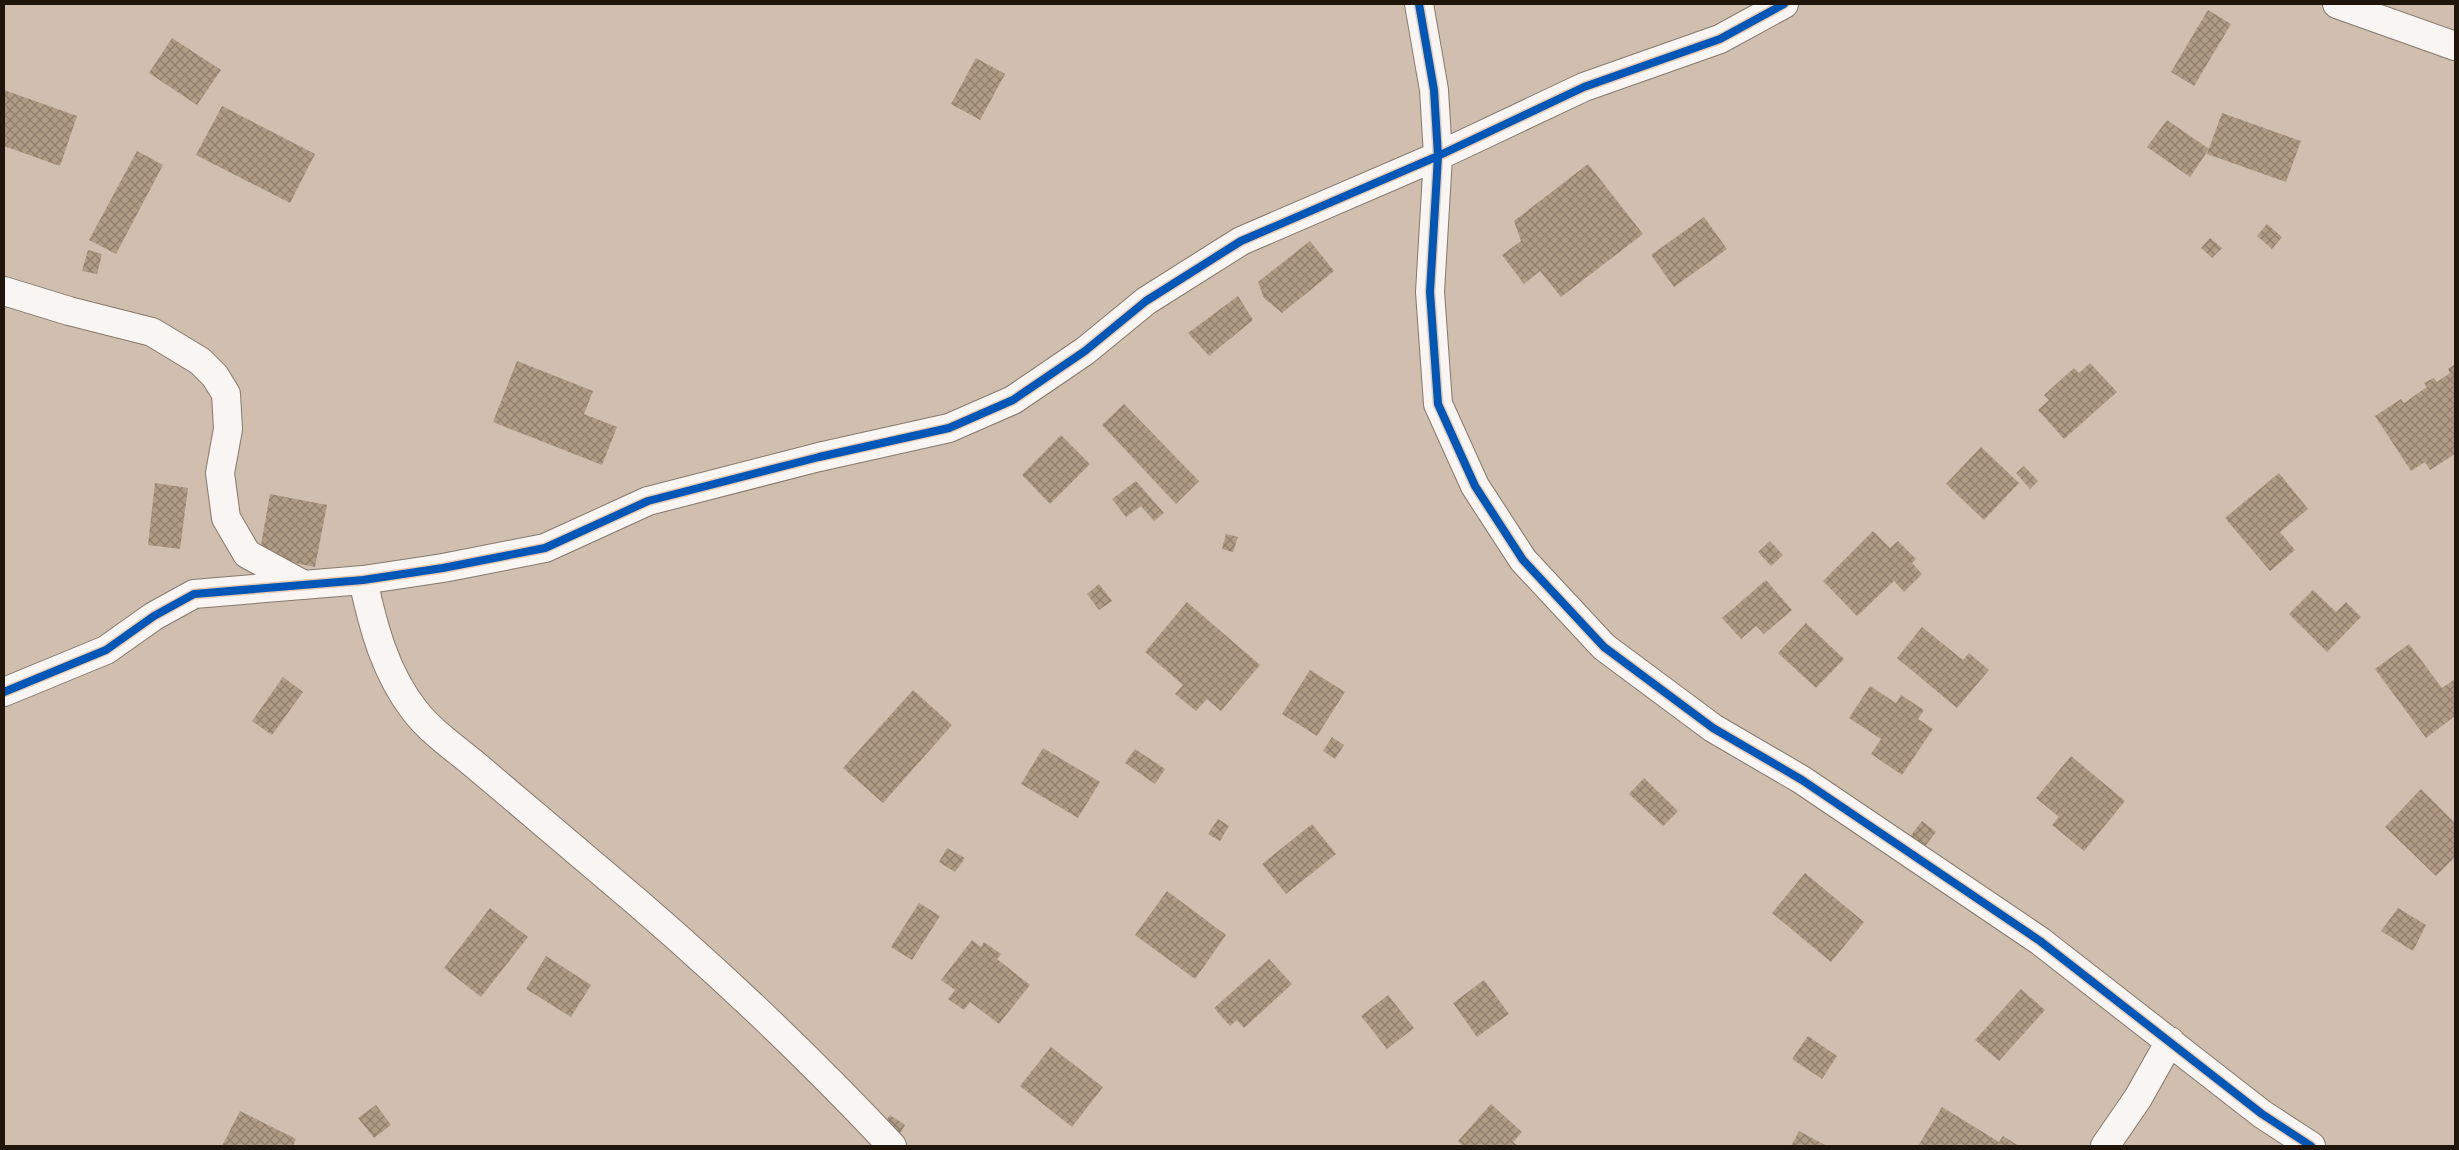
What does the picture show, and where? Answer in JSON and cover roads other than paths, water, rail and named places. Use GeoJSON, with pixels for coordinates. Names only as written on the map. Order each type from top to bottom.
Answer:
{"type":"FeatureCollection","features":[{"type":"Feature","properties":{"kind":"street"},"geometry":{"type":"LineString","coordinates":[[1419,4],[1434,90],[1438,156],[1430,292],[1438,404],[1475,486],[1523,560],[1604,648],[1713,728],[1802,780],[2040,941],[2262,1114],[2310,1146]]}},
{"type":"Feature","properties":{"kind":"street"},"geometry":{"type":"LineString","coordinates":[[4,692],[106,650],[154,616],[194,594],[232,589],[363,580],[444,568],[545,548],[648,501],[819,457],[948,428],[1014,400],[1085,351],[1146,301],[1241,241],[1438,156],[1584,87],[1720,38],[1784,4]]}},
{"type":"Feature","properties":{"kind":"street"},"geometry":{"type":"LineString","coordinates":[[2337,4],[2455,46]]}},
{"type":"Feature","properties":{"kind":"street"},"geometry":{"type":"LineString","coordinates":[[4,291],[69,311],[152,332],[200,361],[215,376],[226,394],[228,430],[220,473],[226,518],[247,554],[305,585]]}},
{"type":"Feature","properties":{"kind":"street"},"geometry":{"type":"LineString","coordinates":[[363,580],[373,630],[392,673],[415,712],[451,745],[638,903],[769,1023],[851,1102],[892,1146]]}},
{"type":"Feature","properties":{"kind":"street"},"geometry":{"type":"LineString","coordinates":[[2105,1146],[2138,1098],[2170,1041]]}}]}
